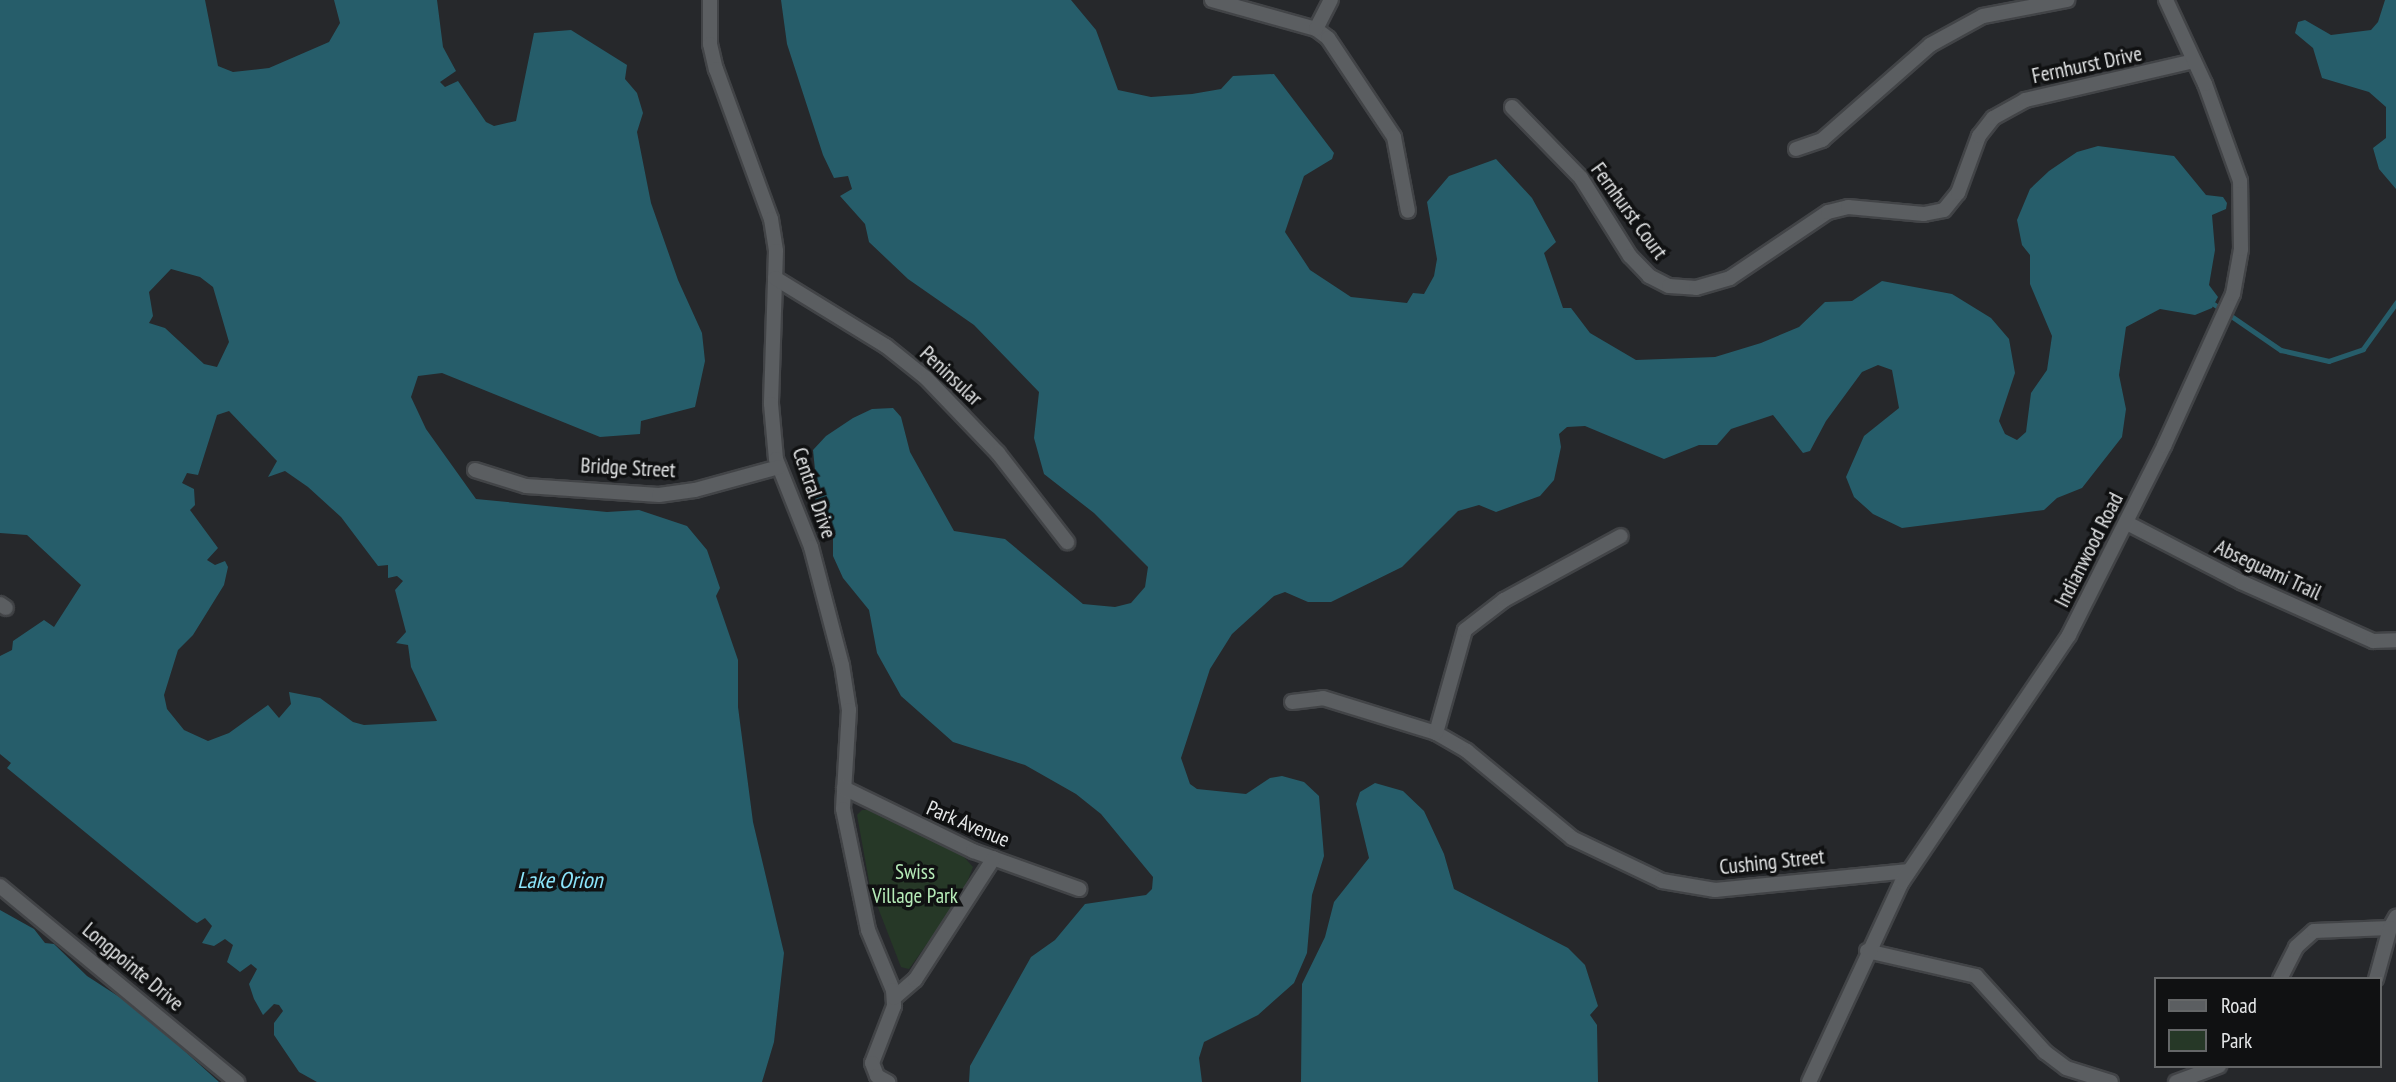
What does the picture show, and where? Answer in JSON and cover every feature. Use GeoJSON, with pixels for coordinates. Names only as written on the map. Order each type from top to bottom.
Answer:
{"type":"FeatureCollection","features":[{"type":"Feature","properties":{"kind":"street","name":"Central Drive"},"geometry":{"type":"LineString","coordinates":[[710,0],[709,44],[771,219],[775,278],[771,404],[779,467],[811,547],[840,655],[849,710],[843,808],[857,889],[894,998]]}},
{"type":"Feature","properties":{"kind":"street"},"geometry":{"type":"LineString","coordinates":[[1212,0],[1316,29],[1328,38],[1394,137],[1408,211]]}},
{"type":"Feature","properties":{"kind":"street"},"geometry":{"type":"LineString","coordinates":[[1316,29],[1331,0]]}},
{"type":"Feature","properties":{"kind":"street"},"geometry":{"type":"LineString","coordinates":[[1796,149],[1822,140],[1930,46],[1962,28],[2001,11],[2067,0]]}},
{"type":"Feature","properties":{"kind":"street","name":"Indianwood Road"},"geometry":{"type":"LineString","coordinates":[[1809,1082],[1867,951],[1909,871],[2036,689],[2127,523],[2233,294],[2241,250],[2240,181],[2194,61],[2166,0]]}},
{"type":"Feature","properties":{"kind":"street","name":"Fernhurst Drive"},"geometry":{"type":"LineString","coordinates":[[1924,214],[1944,210],[1958,192],[1979,136],[1993,118],[2025,100],[2194,61]]}},
{"type":"Feature","properties":{"kind":"street","name":"Fernhurst Court"},"geometry":{"type":"LineString","coordinates":[[1512,107],[1581,178],[1630,256],[1649,276],[1669,286],[1696,288],[1730,278],[1828,212],[1848,207],[1894,208],[1924,214]]}},
{"type":"Feature","properties":{"kind":"street","name":"Peninsular"},"geometry":{"type":"LineString","coordinates":[[775,278],[886,346],[926,378],[998,453],[1067,542]]}},
{"type":"Feature","properties":{"kind":"street","name":"Bridge Street"},"geometry":{"type":"LineString","coordinates":[[475,470],[526,486],[659,495],[695,490],[779,467]]}},
{"type":"Feature","properties":{"kind":"street","name":"Abseguami Trail"},"geometry":{"type":"LineString","coordinates":[[2127,523],[2242,582],[2373,641],[2396,640]]}},
{"type":"Feature","properties":{"kind":"street"},"geometry":{"type":"LineString","coordinates":[[1436,733],[1465,630],[1504,600],[1621,536]]}},
{"type":"Feature","properties":{"kind":"street","name":"Cushing Street"},"geometry":{"type":"LineString","coordinates":[[1292,702],[1323,698],[1436,733],[1467,751],[1572,838],[1662,881],[1715,890],[1909,871]]}},
{"type":"Feature","properties":{"kind":"street","name":"Park Avenue"},"geometry":{"type":"LineString","coordinates":[[844,788],[994,859],[1079,889]]}},
{"type":"Feature","properties":{"kind":"street"},"geometry":{"type":"LineString","coordinates":[[888,1082],[877,1076],[872,1063],[894,998],[915,979],[994,859]]}},
{"type":"Feature","properties":{"kind":"street","name":"Longpointe Drive"},"geometry":{"type":"LineString","coordinates":[[0,886],[237,1082]]}},
{"type":"Feature","properties":{"kind":"street"},"geometry":{"type":"LineString","coordinates":[[2281,977],[2296,947],[2314,930],[2393,923],[2377,977]]}},
{"type":"Feature","properties":{"kind":"street"},"geometry":{"type":"LineString","coordinates":[[1867,951],[1976,976],[2045,1052],[2066,1068],[2111,1082]]}},
{"type":"Feature","properties":{"kind":"street"},"geometry":{"type":"LineString","coordinates":[[2176,1082],[2214,1068]]}},
{"type":"Feature","properties":{"kind":"green space","name":"Swiss Village Park"},"geometry":{"type":"Polygon","coordinates":[[[862,810],[873,810],[964,857],[973,867],[962,895],[909,969],[901,967],[870,887],[857,815],[862,810]]]}},
{"type":"Feature","properties":{"kind":"water","name":"Lake Orion"},"geometry":{"type":"Polygon","coordinates":[[[0,0],[205,0],[218,66],[233,72],[269,68],[329,42],[340,23],[334,0],[437,0],[443,47],[456,71],[440,82],[445,87],[458,81],[486,122],[494,126],[516,121],[534,33],[571,30],[627,65],[625,79],[637,93],[643,113],[637,132],[651,203],[678,280],[702,333],[705,361],[695,407],[641,421],[640,434],[600,437],[442,373],[418,376],[411,397],[426,429],[476,499],[607,512],[639,510],[687,526],[707,550],[720,588],[716,596],[738,660],[738,707],[753,822],[784,953],[774,1042],[762,1082],[317,1082],[299,1072],[274,1035],[274,1023],[283,1011],[279,1005],[274,1004],[263,1015],[254,999],[249,984],[257,969],[251,964],[240,972],[227,962],[233,945],[225,939],[214,946],[202,943],[212,926],[205,918],[197,923],[192,920],[7,768],[11,763],[0,754],[0,656],[12,650],[13,641],[44,620],[54,627],[81,585],[27,535],[0,533],[0,0]],[[171,269],[149,292],[153,316],[149,323],[165,328],[204,364],[217,367],[229,342],[213,287],[200,277],[171,269]],[[229,411],[217,415],[198,475],[187,473],[182,483],[194,489],[195,505],[190,510],[218,548],[207,560],[215,565],[225,561],[228,567],[224,585],[193,635],[178,650],[164,695],[167,709],[184,730],[208,741],[229,733],[268,705],[279,718],[291,704],[289,692],[320,698],[353,722],[364,725],[437,721],[411,667],[408,645],[396,643],[406,632],[395,590],[403,581],[397,576],[388,578],[388,565],[378,566],[341,517],[308,487],[285,471],[268,477],[277,461],[229,411]]]}},
{"type":"Feature","properties":{"kind":"water"},"geometry":{"type":"Polygon","coordinates":[[[781,0],[1071,0],[1096,30],[1118,90],[1151,97],[1192,94],[1221,89],[1233,76],[1274,74],[1334,153],[1332,159],[1304,176],[1285,232],[1310,270],[1351,297],[1407,303],[1413,293],[1424,294],[1434,276],[1437,259],[1427,202],[1449,176],[1496,159],[1532,198],[1556,242],[1544,253],[1563,308],[1571,308],[1590,333],[1636,360],[1715,357],[1761,343],[1799,327],[1825,302],[1852,301],[1882,281],[1952,294],[1991,318],[2009,339],[2015,373],[1999,421],[2005,434],[2017,440],[2026,432],[2031,393],[2047,370],[2052,336],[2030,284],[2030,255],[2022,245],[2017,220],[2030,189],[2049,171],[2077,152],[2098,146],[2174,156],[2206,195],[2223,197],[2227,203],[2226,209],[2212,215],[2215,250],[2209,285],[2218,297],[2212,308],[2195,315],[2160,309],[2126,327],[2119,375],[2126,409],[2122,437],[2082,488],[2057,498],[2044,510],[1902,528],[1873,514],[1854,497],[1846,477],[1864,436],[1899,408],[1892,370],[1878,365],[1862,372],[1826,421],[1810,451],[1803,453],[1773,415],[1731,429],[1717,445],[1699,445],[1664,459],[1585,426],[1567,427],[1559,434],[1561,447],[1554,480],[1540,496],[1496,512],[1479,505],[1458,511],[1402,567],[1331,602],[1308,602],[1285,592],[1274,596],[1232,634],[1210,669],[1181,758],[1190,784],[1197,789],[1246,794],[1270,778],[1282,776],[1304,782],[1319,796],[1324,856],[1312,895],[1307,953],[1294,983],[1258,1015],[1204,1042],[1199,1058],[1202,1082],[969,1082],[970,1066],[1031,957],[1055,940],[1085,904],[1146,895],[1152,889],[1153,877],[1101,814],[1076,794],[1025,765],[953,742],[901,696],[877,653],[869,610],[843,578],[833,556],[833,538],[806,485],[808,475],[815,470],[813,450],[826,436],[853,418],[872,409],[893,408],[901,417],[910,452],[954,531],[1005,539],[1083,604],[1115,607],[1131,603],[1145,587],[1148,567],[1094,513],[1044,474],[1034,438],[1039,392],[974,325],[908,279],[869,242],[865,224],[840,196],[852,189],[848,176],[834,178],[823,155],[787,44],[781,0]]]}},
{"type":"Feature","properties":{"kind":"water"},"geometry":{"type":"Polygon","coordinates":[[[2385,0],[2396,0],[2396,189],[2379,169],[2373,148],[2386,138],[2386,107],[2369,92],[2322,78],[2313,48],[2295,33],[2298,22],[2305,20],[2331,35],[2371,30],[2378,22],[2385,0]]]}},
{"type":"Feature","properties":{"kind":"water"},"geometry":{"type":"Polygon","coordinates":[[[1375,783],[1403,791],[1424,811],[1444,854],[1454,889],[1568,948],[1585,965],[1598,1006],[1590,1015],[1597,1025],[1598,1082],[1301,1082],[1302,984],[1325,937],[1334,902],[1369,858],[1356,804],[1360,792],[1375,783]]]}},
{"type":"Feature","properties":{"kind":"water"},"geometry":{"type":"Polygon","coordinates":[[[0,910],[34,929],[45,943],[54,944],[87,976],[138,1009],[219,1082],[0,1082],[0,910]]]}},
{"type":"Feature","properties":{"kind":"waterway"},"geometry":{"type":"LineString","coordinates":[[2214,304],[2281,350],[2329,361],[2363,349],[2396,303]]}}]}
